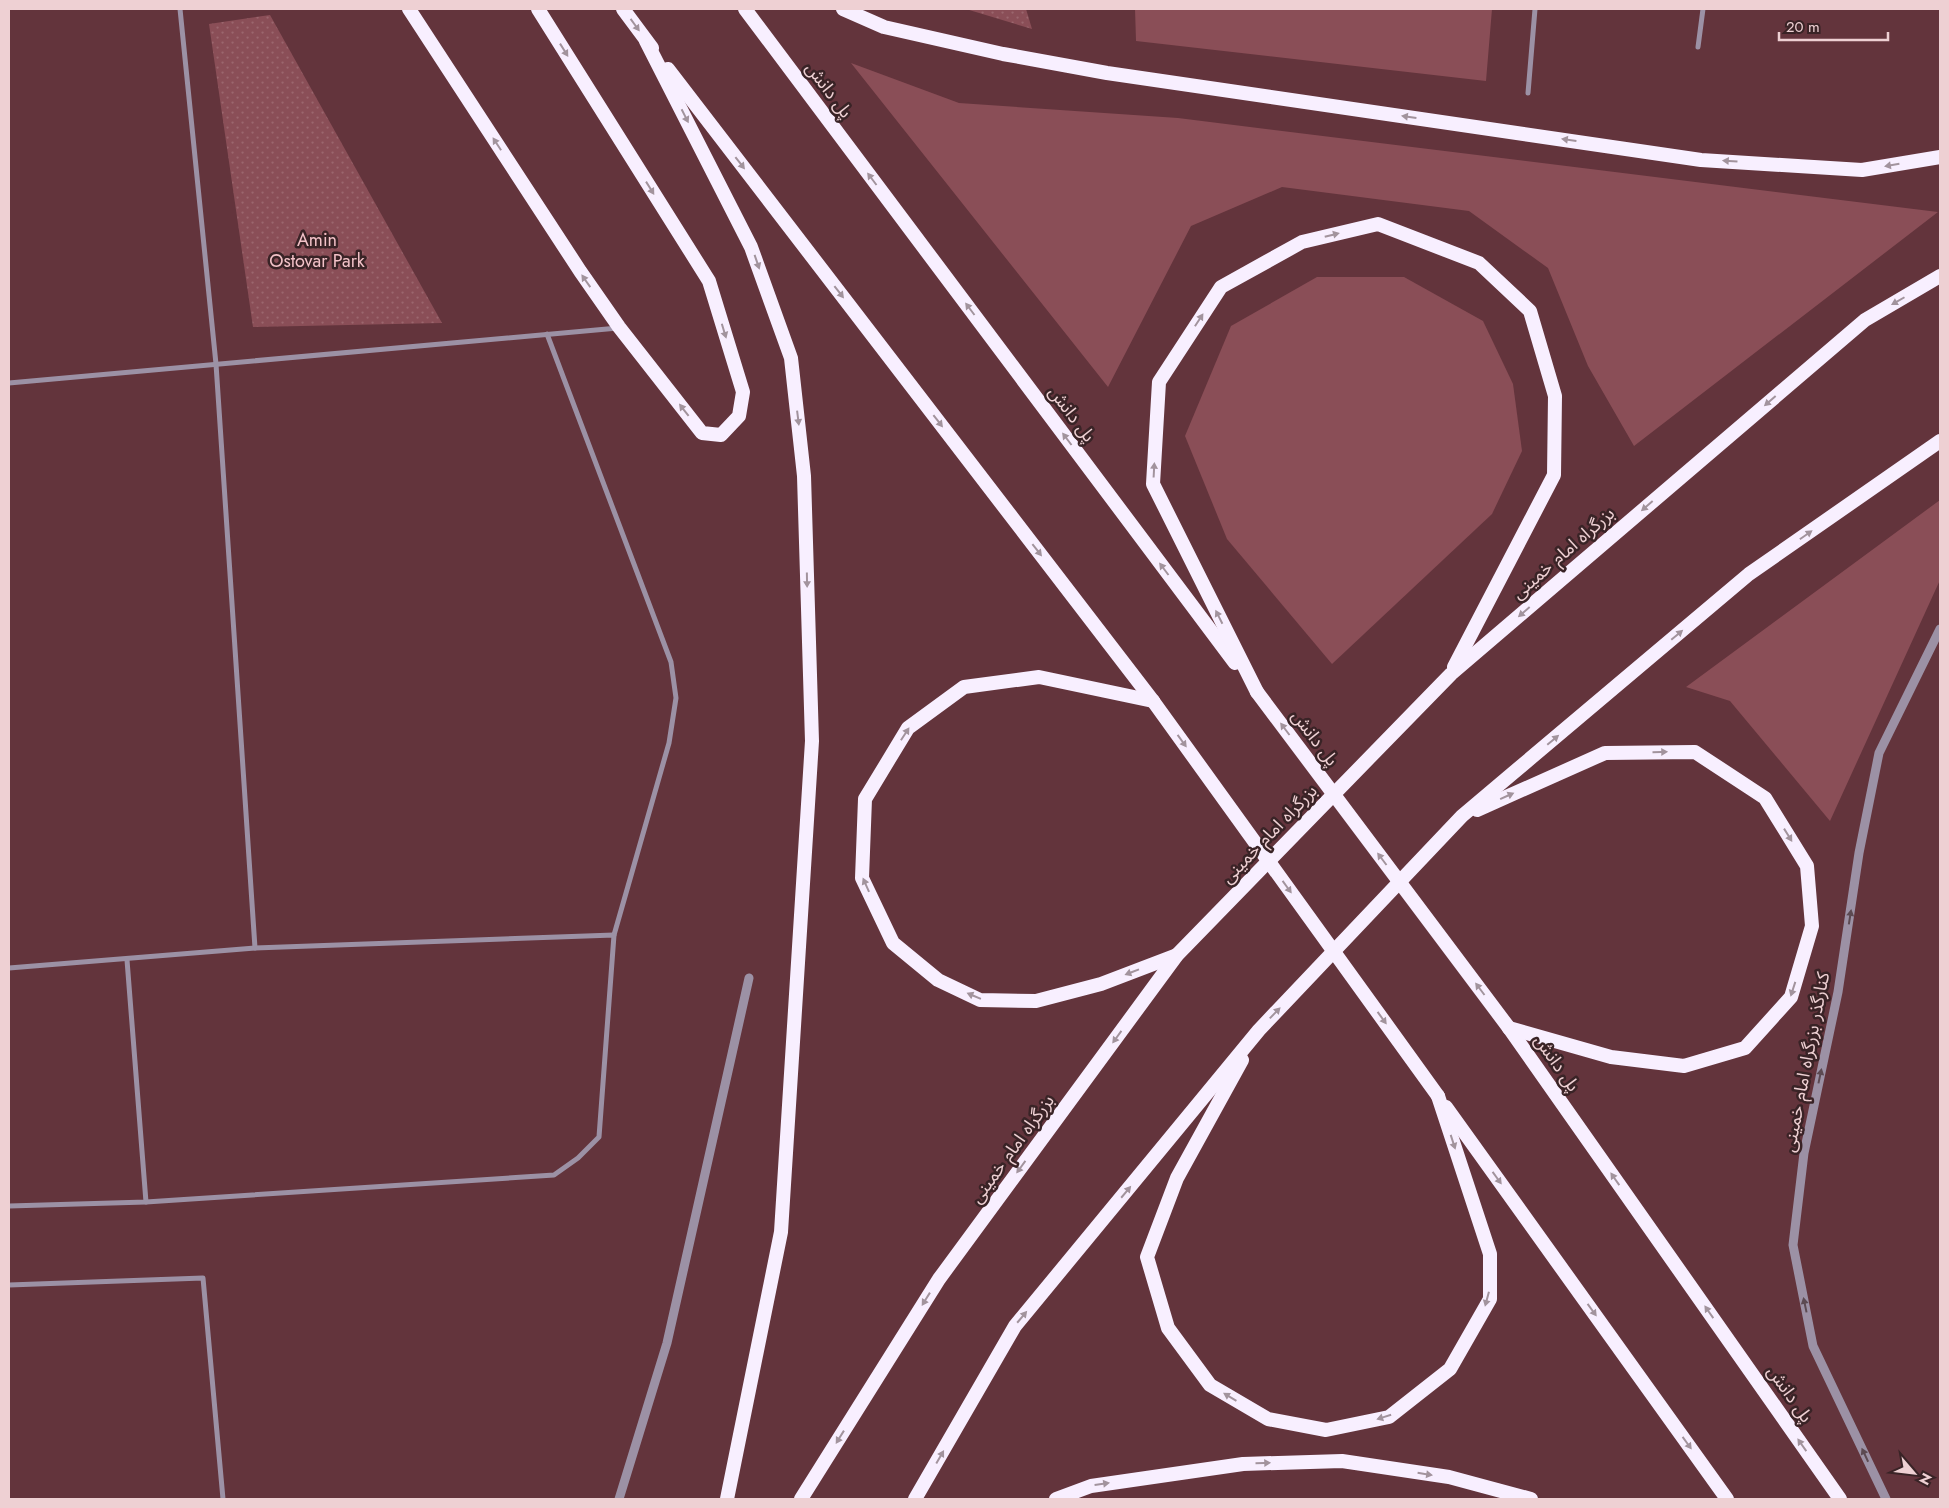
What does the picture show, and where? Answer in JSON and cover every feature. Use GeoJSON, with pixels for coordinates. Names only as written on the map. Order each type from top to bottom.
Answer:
{"type":"FeatureCollection","features":[{"type":"Feature","properties":{"kind":"highway"},"geometry":{"type":"LineString","coordinates":[[409,9],[619,328],[702,433],[722,435],[739,416],[742,392],[709,281],[538,9]]}},
{"type":"Feature","properties":{"kind":"highway"},"geometry":{"type":"LineString","coordinates":[[623,9],[1153,701],[1727,1499]]}},
{"type":"Feature","properties":{"kind":"highway","name":"پل دانش"},"geometry":{"type":"LineString","coordinates":[[745,9],[1509,1028],[1840,1499]]}},
{"type":"Feature","properties":{"kind":"highway"},"geometry":{"type":"LineString","coordinates":[[843,9],[884,27],[1003,54],[1107,73],[1701,160],[1862,170],[1940,157]]}},
{"type":"Feature","properties":{"kind":"highway"},"geometry":{"type":"LineString","coordinates":[[646,41],[752,247],[791,358],[804,476],[812,741],[781,1232],[727,1499]]}},
{"type":"Feature","properties":{"kind":"highway"},"geometry":{"type":"LineString","coordinates":[[1257,692],[1153,484],[1158,382],[1221,287],[1302,242],[1378,224],[1479,263],[1530,311],[1555,396],[1554,475],[1451,674]]}},
{"type":"Feature","properties":{"kind":"highway","name":"بزرگراه امام خمینی"},"geometry":{"type":"LineString","coordinates":[[801,1499],[939,1279],[1177,955],[1451,674],[1865,320],[1940,276]]}},
{"type":"Feature","properties":{"kind":"highway"},"geometry":{"type":"LineString","coordinates":[[915,1499],[1015,1326],[1259,1030],[1462,816],[1749,574],[1940,441]]}},
{"type":"Feature","properties":{"kind":"highway"},"geometry":{"type":"LineString","coordinates":[[1153,701],[1039,678],[964,687],[908,728],[865,799],[862,878],[893,943],[938,980],[980,1000],[1036,1001],[1101,984],[1177,955]]}},
{"type":"Feature","properties":{"kind":"highway"},"geometry":{"type":"LineString","coordinates":[[1462,816],[1606,754],[1694,752],[1765,798],[1807,866],[1812,926],[1791,997],[1745,1048],[1684,1066],[1610,1057],[1509,1028]]}},
{"type":"Feature","properties":{"kind":"highway"},"geometry":{"type":"LineString","coordinates":[[1259,1030],[1177,1178],[1147,1257],[1168,1328],[1210,1385],[1268,1419],[1326,1430],[1389,1416],[1450,1369],[1490,1299],[1490,1254],[1438,1096]]}},
{"type":"Feature","properties":{"kind":"highway"},"geometry":{"type":"LineString","coordinates":[[1056,1499],[1091,1486],[1243,1464],[1342,1460],[1449,1477],[1531,1499]]}},
{"type":"Feature","properties":{"kind":"street"},"geometry":{"type":"LineString","coordinates":[[180,9],[216,364],[255,948]]}},
{"type":"Feature","properties":{"kind":"street"},"geometry":{"type":"LineString","coordinates":[[1528,93],[1535,9]]}},
{"type":"Feature","properties":{"kind":"street"},"geometry":{"type":"LineString","coordinates":[[1698,47],[1703,9]]}},
{"type":"Feature","properties":{"kind":"street"},"geometry":{"type":"LineString","coordinates":[[9,383],[619,328]]}},
{"type":"Feature","properties":{"kind":"street"},"geometry":{"type":"LineString","coordinates":[[9,1206],[146,1202],[554,1175],[578,1158],[599,1137],[614,935],[669,744],[676,698],[671,662],[547,334]]}},
{"type":"Feature","properties":{"kind":"street","name":"کنارگذر بزرگراه امام خمینی"},"geometry":{"type":"LineString","coordinates":[[1886,1499],[1814,1346],[1793,1245],[1804,1153],[1838,992],[1859,853],[1879,752],[1940,629]]}},
{"type":"Feature","properties":{"kind":"street"},"geometry":{"type":"LineString","coordinates":[[9,968],[127,960],[255,948],[614,935]]}},
{"type":"Feature","properties":{"kind":"street"},"geometry":{"type":"LineString","coordinates":[[127,960],[146,1202]]}},
{"type":"Feature","properties":{"kind":"street"},"geometry":{"type":"LineString","coordinates":[[619,1499],[666,1343],[748,978]]}},
{"type":"Feature","properties":{"kind":"street"},"geometry":{"type":"LineString","coordinates":[[9,1285],[203,1278],[223,1499]]}},
{"type":"Feature","properties":{"kind":"green space"},"geometry":{"type":"Polygon","coordinates":[[[966,9],[1026,9],[1032,29],[966,9]]]}},
{"type":"Feature","properties":{"kind":"green space"},"geometry":{"type":"Polygon","coordinates":[[[1135,9],[1492,9],[1486,81],[1136,41],[1135,9]]]}},
{"type":"Feature","properties":{"kind":"green space","name":"Amin Ostovar Park"},"geometry":{"type":"Polygon","coordinates":[[[270,15],[442,323],[253,327],[209,24],[270,15]]]}},
{"type":"Feature","properties":{"kind":"green space"},"geometry":{"type":"Polygon","coordinates":[[[851,63],[959,103],[1178,118],[1938,212],[1634,446],[1588,366],[1548,268],[1469,211],[1282,187],[1191,226],[1108,387],[851,63]]]}},
{"type":"Feature","properties":{"kind":"green space"},"geometry":{"type":"Polygon","coordinates":[[[1317,277],[1404,277],[1483,321],[1513,384],[1522,451],[1492,514],[1332,664],[1227,539],[1185,436],[1231,326],[1317,277]]]}},
{"type":"Feature","properties":{"kind":"green space"},"geometry":{"type":"Polygon","coordinates":[[[1940,500],[1940,580],[1830,821],[1730,701],[1686,687],[1940,500]]]}}]}
